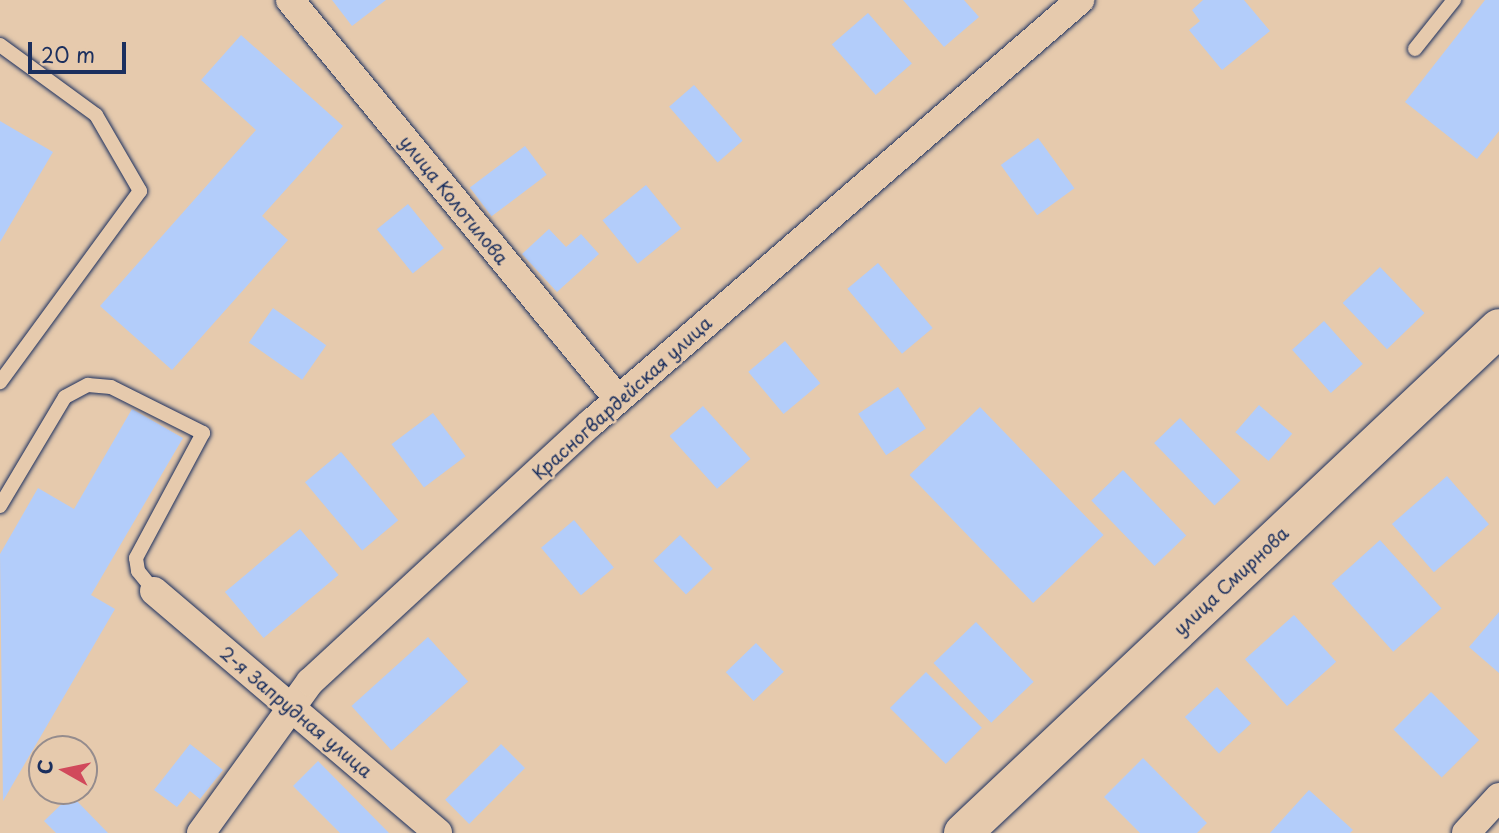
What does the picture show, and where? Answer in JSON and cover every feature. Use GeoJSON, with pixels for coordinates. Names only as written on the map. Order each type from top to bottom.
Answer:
{"type":"FeatureCollection","features":[{"type":"Feature","properties":{"kind":"main road","name":"улица Смирнова"},"geometry":{"type":"LineString","coordinates":[[963,833],[1499,328]]}},
{"type":"Feature","properties":{"kind":"street","name":"улица Колотилова"},"geometry":{"type":"LineString","coordinates":[[290,0],[618,399]]}},
{"type":"Feature","properties":{"kind":"street","name":"Красногвардейская улица"},"geometry":{"type":"LineString","coordinates":[[201,833],[310,682],[618,399],[1080,0]]}},
{"type":"Feature","properties":{"kind":"street","name":"2-я Запрудная улица"},"geometry":{"type":"LineString","coordinates":[[154,591],[438,833]]}},
{"type":"Feature","properties":{"kind":"street"},"geometry":{"type":"LineString","coordinates":[[1466,833],[1499,797]]}},
{"type":"Feature","properties":{"kind":"lane"},"geometry":{"type":"LineString","coordinates":[[1415,49],[1454,0]]}},
{"type":"Feature","properties":{"kind":"lane"},"geometry":{"type":"LineString","coordinates":[[0,45],[96,115],[140,191],[0,382]]}},
{"type":"Feature","properties":{"kind":"lane"},"geometry":{"type":"LineString","coordinates":[[0,506],[65,397],[88,385],[111,387],[203,433],[136,558],[138,571],[154,591]]}},
{"type":"Feature","properties":{"kind":"building"},"geometry":{"type":"Polygon","coordinates":[[[332,0],[386,0],[352,26],[332,0]]]}},
{"type":"Feature","properties":{"kind":"building"},"geometry":{"type":"Polygon","coordinates":[[[903,0],[964,0],[979,17],[944,47],[903,0]]]}},
{"type":"Feature","properties":{"kind":"building"},"geometry":{"type":"Polygon","coordinates":[[[1203,0],[1244,0],[1270,31],[1222,70],[1189,30],[1200,21],[1192,10],[1203,0]]]}},
{"type":"Feature","properties":{"kind":"building"},"geometry":{"type":"Polygon","coordinates":[[[1485,0],[1499,0],[1499,131],[1477,159],[1405,102],[1485,0]]]}},
{"type":"Feature","properties":{"kind":"building"},"geometry":{"type":"Polygon","coordinates":[[[868,13],[912,64],[876,95],[832,44],[868,13]]]}},
{"type":"Feature","properties":{"kind":"building"},"geometry":{"type":"Polygon","coordinates":[[[241,35],[343,126],[262,216],[288,240],[172,370],[100,306],[256,130],[201,80],[241,35]]]}},
{"type":"Feature","properties":{"kind":"building"},"geometry":{"type":"Polygon","coordinates":[[[694,85],[743,141],[718,162],[669,107],[694,85]]]}},
{"type":"Feature","properties":{"kind":"building"},"geometry":{"type":"Polygon","coordinates":[[[0,121],[53,152],[0,242],[0,121]]]}},
{"type":"Feature","properties":{"kind":"building"},"geometry":{"type":"Polygon","coordinates":[[[1038,138],[1074,188],[1037,215],[1001,165],[1038,138]]]}},
{"type":"Feature","properties":{"kind":"building"},"geometry":{"type":"Polygon","coordinates":[[[525,146],[547,175],[492,216],[470,188],[525,146]]]}},
{"type":"Feature","properties":{"kind":"building"},"geometry":{"type":"Polygon","coordinates":[[[646,185],[681,229],[638,264],[602,220],[646,185]]]}},
{"type":"Feature","properties":{"kind":"building"},"geometry":{"type":"Polygon","coordinates":[[[408,204],[444,248],[413,273],[377,229],[408,204]]]}},
{"type":"Feature","properties":{"kind":"building"},"geometry":{"type":"Polygon","coordinates":[[[549,229],[566,247],[581,234],[599,254],[557,292],[522,254],[549,229]]]}},
{"type":"Feature","properties":{"kind":"building"},"geometry":{"type":"Polygon","coordinates":[[[878,263],[933,328],[902,354],[847,289],[878,263]]]}},
{"type":"Feature","properties":{"kind":"building"},"geometry":{"type":"Polygon","coordinates":[[[1380,267],[1424,313],[1387,349],[1343,303],[1380,267]]]}},
{"type":"Feature","properties":{"kind":"building"},"geometry":{"type":"Polygon","coordinates":[[[273,308],[326,345],[302,380],[249,342],[273,308]]]}},
{"type":"Feature","properties":{"kind":"building"},"geometry":{"type":"Polygon","coordinates":[[[1324,321],[1363,364],[1331,393],[1292,350],[1324,321]]]}},
{"type":"Feature","properties":{"kind":"building"},"geometry":{"type":"Polygon","coordinates":[[[785,341],[820,383],[784,414],[748,372],[785,341]]]}},
{"type":"Feature","properties":{"kind":"building"},"geometry":{"type":"Polygon","coordinates":[[[898,387],[926,428],[886,455],[858,414],[898,387]]]}},
{"type":"Feature","properties":{"kind":"building"},"geometry":{"type":"Polygon","coordinates":[[[1259,405],[1292,434],[1269,461],[1235,432],[1259,405]]]}},
{"type":"Feature","properties":{"kind":"building"},"geometry":{"type":"Polygon","coordinates":[[[703,406],[751,459],[717,489],[670,436],[703,406]]]}},
{"type":"Feature","properties":{"kind":"building"},"geometry":{"type":"Polygon","coordinates":[[[980,407],[1104,535],[1033,603],[910,475],[980,407]]]}},
{"type":"Feature","properties":{"kind":"building"},"geometry":{"type":"Polygon","coordinates":[[[132,409],[183,438],[91,595],[115,609],[42,735],[28,735],[28,758],[3,801],[0,554],[38,488],[74,509],[132,409]]]}},
{"type":"Feature","properties":{"kind":"building"},"geometry":{"type":"Polygon","coordinates":[[[433,413],[465,456],[424,487],[391,444],[433,413]]]}},
{"type":"Feature","properties":{"kind":"building"},"geometry":{"type":"Polygon","coordinates":[[[1180,418],[1240,481],[1215,506],[1154,443],[1180,418]]]}},
{"type":"Feature","properties":{"kind":"building"},"geometry":{"type":"Polygon","coordinates":[[[341,452],[398,520],[362,550],[305,482],[341,452]]]}},
{"type":"Feature","properties":{"kind":"building"},"geometry":{"type":"Polygon","coordinates":[[[1123,470],[1186,535],[1155,566],[1091,501],[1123,470]]]}},
{"type":"Feature","properties":{"kind":"building"},"geometry":{"type":"Polygon","coordinates":[[[1447,476],[1489,524],[1434,572],[1392,524],[1447,476]]]}},
{"type":"Feature","properties":{"kind":"building"},"geometry":{"type":"Polygon","coordinates":[[[574,520],[614,567],[581,595],[541,548],[574,520]]]}},
{"type":"Feature","properties":{"kind":"building"},"geometry":{"type":"Polygon","coordinates":[[[300,529],[339,575],[263,638],[225,592],[300,529]]]}},
{"type":"Feature","properties":{"kind":"building"},"geometry":{"type":"Polygon","coordinates":[[[680,535],[713,569],[686,595],[653,561],[680,535]]]}},
{"type":"Feature","properties":{"kind":"building"},"geometry":{"type":"Polygon","coordinates":[[[1380,540],[1442,608],[1393,652],[1332,583],[1380,540]]]}},
{"type":"Feature","properties":{"kind":"building"},"geometry":{"type":"Polygon","coordinates":[[[1499,612],[1499,673],[1469,647],[1499,612]]]}},
{"type":"Feature","properties":{"kind":"building"},"geometry":{"type":"Polygon","coordinates":[[[1294,615],[1336,662],[1287,706],[1245,659],[1294,615]]]}},
{"type":"Feature","properties":{"kind":"building"},"geometry":{"type":"Polygon","coordinates":[[[976,622],[1034,682],[991,723],[934,663],[976,622]]]}},
{"type":"Feature","properties":{"kind":"building"},"geometry":{"type":"Polygon","coordinates":[[[428,637],[468,682],[392,751],[351,706],[428,637]]]}},
{"type":"Feature","properties":{"kind":"building"},"geometry":{"type":"Polygon","coordinates":[[[756,643],[784,672],[754,701],[726,672],[756,643]]]}},
{"type":"Feature","properties":{"kind":"building"},"geometry":{"type":"Polygon","coordinates":[[[926,672],[982,728],[946,764],[890,708],[926,672]]]}},
{"type":"Feature","properties":{"kind":"building"},"geometry":{"type":"Polygon","coordinates":[[[1217,687],[1251,724],[1219,754],[1185,717],[1217,687]]]}},
{"type":"Feature","properties":{"kind":"building"},"geometry":{"type":"Polygon","coordinates":[[[1431,692],[1479,740],[1442,778],[1394,729],[1431,692]]]}},
{"type":"Feature","properties":{"kind":"building"},"geometry":{"type":"Polygon","coordinates":[[[190,744],[223,770],[200,799],[190,791],[177,807],[154,790],[190,744]]]}},
{"type":"Feature","properties":{"kind":"building"},"geometry":{"type":"Polygon","coordinates":[[[501,744],[525,768],[469,824],[445,800],[501,744]]]}},
{"type":"Feature","properties":{"kind":"building"},"geometry":{"type":"Polygon","coordinates":[[[1143,758],[1207,823],[1197,833],[1140,833],[1104,797],[1143,758]]]}},
{"type":"Feature","properties":{"kind":"building"},"geometry":{"type":"Polygon","coordinates":[[[318,761],[389,833],[340,833],[293,786],[318,761]]]}},
{"type":"Feature","properties":{"kind":"building"},"geometry":{"type":"Polygon","coordinates":[[[1309,790],[1353,830],[1350,833],[1270,833],[1309,790]]]}},
{"type":"Feature","properties":{"kind":"building"},"geometry":{"type":"Polygon","coordinates":[[[61,805],[81,805],[108,833],[56,833],[44,821],[61,805]]]}}]}
